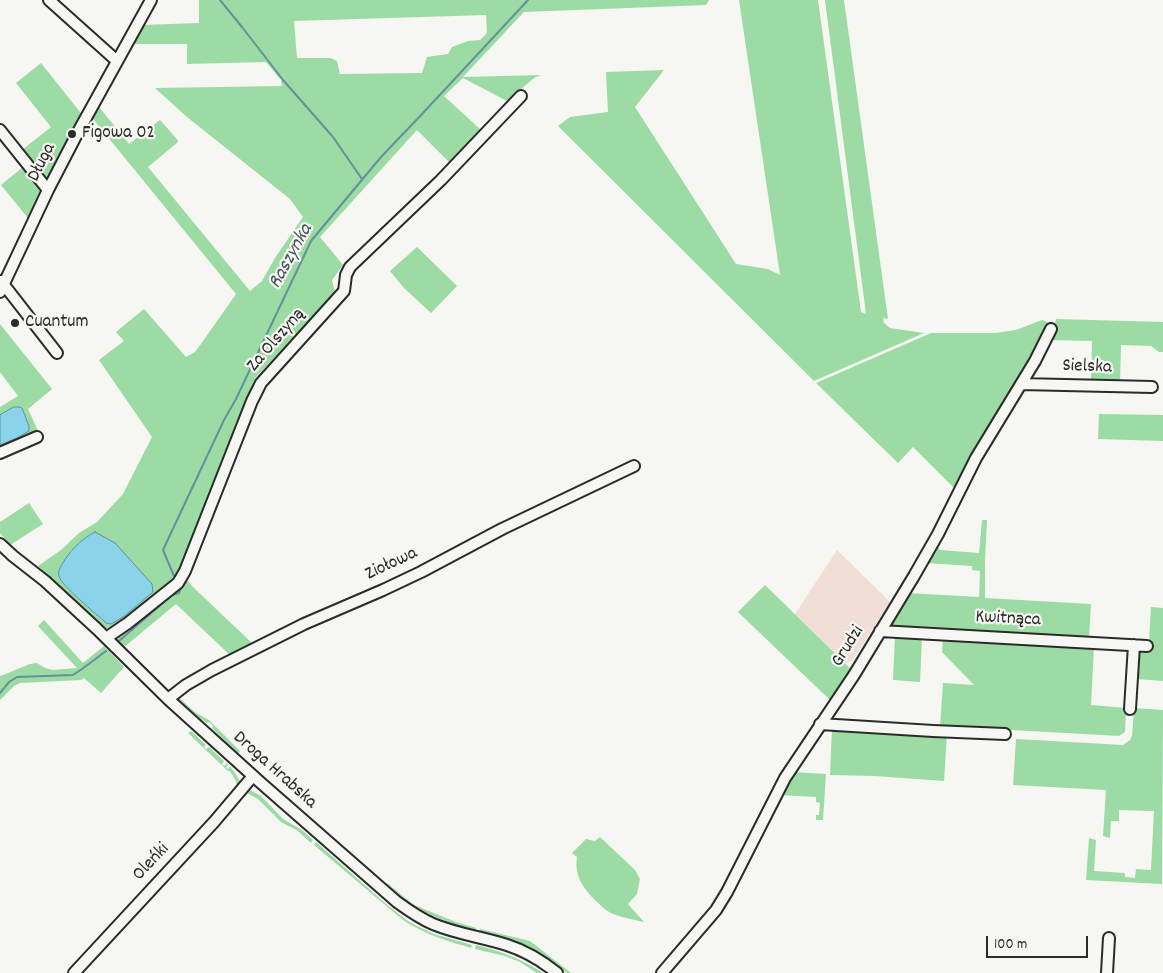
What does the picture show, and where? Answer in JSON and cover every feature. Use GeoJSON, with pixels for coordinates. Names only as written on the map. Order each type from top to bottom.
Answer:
{"type":"FeatureCollection","features":[{"type":"Feature","properties":{"kind":"street"},"geometry":{"type":"LineString","coordinates":[[49,0],[117,61]]}},
{"type":"Feature","properties":{"kind":"street","name":"Długa"},"geometry":{"type":"LineString","coordinates":[[1,285],[48,190],[151,0]]}},
{"type":"Feature","properties":{"kind":"street","name":"Za Olszyną"},"geometry":{"type":"LineString","coordinates":[[106,638],[178,582],[185,571],[252,401],[261,383],[344,291],[346,276],[350,266],[441,180],[521,96]]}},
{"type":"Feature","properties":{"kind":"street"},"geometry":{"type":"LineString","coordinates":[[0,130],[48,190]]}},
{"type":"Feature","properties":{"kind":"street"},"geometry":{"type":"LineString","coordinates":[[1,285],[57,353]]}},
{"type":"Feature","properties":{"kind":"street","name":"Grudzi"},"geometry":{"type":"LineString","coordinates":[[662,973],[716,910],[727,892],[785,778],[854,674],[914,576],[938,534],[976,458],[1021,384],[1051,329]]}},
{"type":"Feature","properties":{"kind":"street","name":"Sielska"},"geometry":{"type":"LineString","coordinates":[[1021,384],[1152,387]]}},
{"type":"Feature","properties":{"kind":"street"},"geometry":{"type":"LineString","coordinates":[[0,453],[37,437]]}},
{"type":"Feature","properties":{"kind":"street","name":"Ziołowa"},"geometry":{"type":"LineString","coordinates":[[168,699],[186,685],[212,670],[304,624],[421,572],[502,529],[634,466]]}},
{"type":"Feature","properties":{"kind":"street","name":"Droga Hrabska"},"geometry":{"type":"LineString","coordinates":[[0,544],[45,582],[168,699],[253,776],[412,913],[443,928],[518,949],[538,959],[557,973]]}},
{"type":"Feature","properties":{"kind":"street","name":"Kwitnąca"},"geometry":{"type":"LineString","coordinates":[[880,631],[1148,646]]}},
{"type":"Feature","properties":{"kind":"street"},"geometry":{"type":"LineString","coordinates":[[1130,709],[1134,645]]}},
{"type":"Feature","properties":{"kind":"street"},"geometry":{"type":"LineString","coordinates":[[820,724],[1005,734]]}},
{"type":"Feature","properties":{"kind":"street","name":"Oleńki"},"geometry":{"type":"LineString","coordinates":[[74,973],[214,822],[253,776]]}},
{"type":"Feature","properties":{"kind":"street"},"geometry":{"type":"LineString","coordinates":[[1107,973],[1109,938]]}},
{"type":"Feature","properties":{"kind":"shaded area"},"geometry":{"type":"Polygon","coordinates":[[[837,550],[890,602],[852,661],[845,663],[795,614],[837,550]]]}},
{"type":"Feature","properties":{"kind":"green space"},"geometry":{"type":"Polygon","coordinates":[[[199,0],[709,0],[706,5],[524,12],[463,77],[541,75],[534,78],[507,101],[463,78],[444,96],[481,130],[450,163],[417,130],[320,237],[343,265],[332,280],[335,292],[255,378],[184,561],[175,577],[140,609],[120,623],[105,628],[38,566],[61,550],[79,533],[97,522],[123,494],[152,437],[99,360],[124,341],[116,332],[144,309],[186,357],[195,352],[236,294],[93,119],[99,107],[129,144],[160,120],[177,139],[178,142],[148,167],[250,291],[262,281],[303,217],[290,199],[187,117],[155,88],[282,86],[281,80],[266,62],[187,64],[187,44],[131,44],[142,25],[199,23],[199,0]],[[486,15],[294,21],[297,58],[331,58],[337,61],[340,74],[422,73],[427,57],[448,54],[452,47],[468,41],[480,40],[487,33],[486,15]]]}},
{"type":"Feature","properties":{"kind":"green space"},"geometry":{"type":"Polygon","coordinates":[[[739,0],[818,0],[861,312],[866,314],[825,0],[844,0],[888,319],[883,318],[884,323],[890,328],[924,333],[814,381],[558,126],[570,117],[608,112],[606,72],[664,70],[635,107],[736,264],[768,269],[780,275],[739,0]]]}},
{"type":"Feature","properties":{"kind":"green space"},"geometry":{"type":"Polygon","coordinates":[[[41,63],[83,114],[47,181],[22,150],[51,127],[16,83],[41,63]]]}},
{"type":"Feature","properties":{"kind":"green space"},"geometry":{"type":"Polygon","coordinates":[[[23,167],[41,188],[28,218],[1,185],[23,167]]]}},
{"type":"Feature","properties":{"kind":"green space"},"geometry":{"type":"Polygon","coordinates":[[[417,247],[457,286],[431,313],[404,288],[390,271],[417,247]]]}},
{"type":"Feature","properties":{"kind":"green space"},"geometry":{"type":"Polygon","coordinates":[[[1056,319],[1163,322],[1163,352],[1159,352],[1151,346],[1121,345],[1120,384],[1091,383],[1092,341],[1049,340],[1056,319]]]}},
{"type":"Feature","properties":{"kind":"green space"},"geometry":{"type":"Polygon","coordinates":[[[1042,320],[1047,322],[1049,329],[956,490],[913,447],[898,463],[816,383],[931,333],[996,333],[1016,330],[1042,320]]]}},
{"type":"Feature","properties":{"kind":"green space"},"geometry":{"type":"Polygon","coordinates":[[[0,324],[52,389],[28,409],[39,433],[0,450],[0,407],[18,396],[0,372],[0,324]]]}},
{"type":"Feature","properties":{"kind":"green space"},"geometry":{"type":"Polygon","coordinates":[[[1099,414],[1163,415],[1163,441],[1098,439],[1099,414]]]}},
{"type":"Feature","properties":{"kind":"green space"},"geometry":{"type":"Polygon","coordinates":[[[29,503],[43,524],[10,545],[0,533],[0,522],[29,503]]]}},
{"type":"Feature","properties":{"kind":"green space"},"geometry":{"type":"Polygon","coordinates":[[[982,520],[987,520],[985,598],[1091,604],[1089,639],[887,627],[907,593],[979,597],[980,571],[972,570],[972,566],[926,563],[937,545],[940,550],[979,553],[982,520]]]}},
{"type":"Feature","properties":{"kind":"green space"},"geometry":{"type":"Polygon","coordinates":[[[186,579],[254,645],[232,657],[176,604],[123,648],[117,640],[119,635],[186,579]]]}},
{"type":"Feature","properties":{"kind":"green space"},"geometry":{"type":"Polygon","coordinates":[[[765,585],[852,670],[830,700],[738,612],[765,585]]]}},
{"type":"Feature","properties":{"kind":"green space"},"geometry":{"type":"Polygon","coordinates":[[[1151,607],[1163,608],[1163,681],[1136,679],[1138,654],[1149,642],[1151,607]]]}},
{"type":"Feature","properties":{"kind":"green space"},"geometry":{"type":"Polygon","coordinates":[[[44,620],[83,663],[104,646],[124,667],[101,693],[84,678],[81,680],[20,683],[14,686],[0,700],[0,676],[37,663],[53,670],[77,668],[38,626],[44,620]]]}},
{"type":"Feature","properties":{"kind":"green space"},"geometry":{"type":"Polygon","coordinates":[[[895,636],[922,637],[920,682],[893,680],[895,636]]]}},
{"type":"Feature","properties":{"kind":"green space"},"geometry":{"type":"Polygon","coordinates":[[[943,638],[1094,647],[1091,705],[1126,708],[1125,732],[1119,736],[940,726],[943,683],[974,685],[942,652],[943,638]]]}},
{"type":"Feature","properties":{"kind":"green space"},"geometry":{"type":"Polygon","coordinates":[[[177,696],[196,713],[209,720],[240,751],[238,754],[212,728],[213,726],[209,722],[207,723],[193,714],[176,699],[177,696]]]}},
{"type":"Feature","properties":{"kind":"green space"},"geometry":{"type":"Polygon","coordinates":[[[1134,708],[1163,710],[1162,884],[1086,880],[1089,838],[1096,840],[1094,871],[1125,873],[1125,877],[1135,878],[1136,869],[1151,870],[1154,811],[1119,810],[1119,821],[1111,821],[1110,838],[1103,836],[1106,790],[1013,785],[1016,739],[1123,745],[1132,736],[1134,708]]]}},
{"type":"Feature","properties":{"kind":"green space"},"geometry":{"type":"Polygon","coordinates":[[[832,729],[947,734],[944,781],[830,775],[832,729]]]}},
{"type":"Feature","properties":{"kind":"green space"},"geometry":{"type":"Polygon","coordinates":[[[191,731],[206,745],[204,747],[206,749],[209,747],[224,761],[222,764],[224,766],[227,763],[226,767],[228,769],[230,766],[241,783],[237,787],[230,771],[228,771],[188,733],[191,731]]]}},
{"type":"Feature","properties":{"kind":"green space"},"geometry":{"type":"Polygon","coordinates":[[[792,772],[826,774],[823,820],[816,820],[816,815],[819,815],[820,803],[816,802],[816,797],[779,795],[792,772]]]}},
{"type":"Feature","properties":{"kind":"green space"},"geometry":{"type":"Polygon","coordinates":[[[248,789],[261,796],[283,819],[302,830],[313,840],[311,843],[298,831],[281,822],[258,799],[245,792],[248,789]]]}},
{"type":"Feature","properties":{"kind":"green space"},"geometry":{"type":"Polygon","coordinates":[[[600,837],[635,870],[640,879],[637,894],[628,904],[644,922],[619,916],[606,910],[592,897],[581,882],[577,871],[577,857],[572,853],[586,839],[595,841],[600,837]]]}},
{"type":"Feature","properties":{"kind":"green space"},"geometry":{"type":"Polygon","coordinates":[[[316,842],[405,919],[434,934],[472,945],[471,948],[427,933],[403,920],[314,845],[316,842]]]}},
{"type":"Feature","properties":{"kind":"green space"},"geometry":{"type":"Polygon","coordinates":[[[388,884],[414,905],[476,928],[476,930],[450,923],[428,914],[418,908],[408,901],[388,884]]]}},
{"type":"Feature","properties":{"kind":"green space"},"geometry":{"type":"Polygon","coordinates":[[[480,929],[530,941],[571,973],[567,973],[546,957],[526,946],[479,931],[480,929]]]}},
{"type":"Feature","properties":{"kind":"green space"},"geometry":{"type":"Polygon","coordinates":[[[476,945],[511,956],[543,973],[537,973],[520,962],[505,956],[475,949],[476,945]]]}},
{"type":"Feature","properties":{"kind":"water"},"geometry":{"type":"Polygon","coordinates":[[[14,407],[22,408],[29,431],[0,445],[0,415],[14,407]]]}},
{"type":"Feature","properties":{"kind":"water"},"geometry":{"type":"Polygon","coordinates":[[[95,532],[115,543],[152,584],[153,592],[123,617],[111,624],[106,623],[80,600],[61,581],[59,576],[62,564],[69,554],[82,540],[95,532]]]}},
{"type":"Feature","properties":{"kind":"waterway"},"geometry":{"type":"LineString","coordinates":[[220,0],[283,80],[333,137],[362,179]]}},
{"type":"Feature","properties":{"kind":"waterway","name":"Raszynka"},"geometry":{"type":"LineString","coordinates":[[174,576],[163,550],[311,241],[381,157],[528,0]]}},
{"type":"Feature","properties":{"kind":"waterway","name":"Raszynka"},"geometry":{"type":"LineString","coordinates":[[119,641],[172,595],[179,593],[179,588]]}},
{"type":"Feature","properties":{"kind":"waterway","name":"Raszynka"},"geometry":{"type":"LineString","coordinates":[[0,693],[9,682],[17,677],[73,675],[106,651]]}},
{"type":"Feature","properties":{"kind":"place","name":"Figowa 02"},"geometry":{"type":"Point","coordinates":[72,134]}},
{"type":"Feature","properties":{"kind":"place","name":"Cuantum"},"geometry":{"type":"Point","coordinates":[15,323]}}]}
